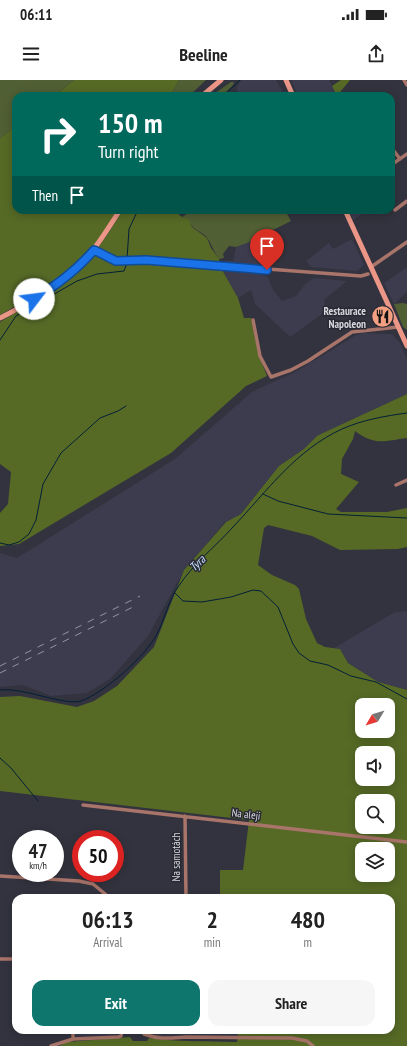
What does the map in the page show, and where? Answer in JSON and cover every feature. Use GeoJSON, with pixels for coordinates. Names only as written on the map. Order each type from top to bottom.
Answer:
{"type":"FeatureCollection","features":[{"type":"Feature","properties":{"kind":"main road"},"geometry":{"type":"LineString","coordinates":[[207,92],[221,80]]}},
{"type":"Feature","properties":{"kind":"main road"},"geometry":{"type":"LineString","coordinates":[[286,80],[291,92]]}},
{"type":"Feature","properties":{"kind":"main road"},"geometry":{"type":"LineString","coordinates":[[0,318],[56,286],[71,274],[94,250],[117,214]]}},
{"type":"Feature","properties":{"kind":"main road"},"geometry":{"type":"LineString","coordinates":[[347,214],[398,327],[405,336],[407,346]]}},
{"type":"Feature","properties":{"kind":"street"},"geometry":{"type":"LineString","coordinates":[[404,80],[407,85]]}},
{"type":"Feature","properties":{"kind":"street"},"geometry":{"type":"LineString","coordinates":[[395,152],[400,159]]}},
{"type":"Feature","properties":{"kind":"street"},"geometry":{"type":"LineString","coordinates":[[395,162],[407,154]]}},
{"type":"Feature","properties":{"kind":"street"},"geometry":{"type":"LineString","coordinates":[[395,210],[407,201]]}},
{"type":"Feature","properties":{"kind":"street"},"geometry":{"type":"LineString","coordinates":[[371,267],[407,242]]}},
{"type":"Feature","properties":{"kind":"street"},"geometry":{"type":"LineString","coordinates":[[94,250],[116,261],[146,260],[361,276],[368,274]]}},
{"type":"Feature","properties":{"kind":"street"},"geometry":{"type":"LineString","coordinates":[[253,320],[260,356],[271,377],[291,370],[302,364],[352,332],[398,327]]}},
{"type":"Feature","properties":{"kind":"street"},"geometry":{"type":"LineString","coordinates":[[396,485],[407,480]]}},
{"type":"Feature","properties":{"kind":"street","name":"Na aleji"},"geometry":{"type":"LineString","coordinates":[[83,805],[407,842]]}},
{"type":"Feature","properties":{"kind":"street","name":"Na samotách"},"geometry":{"type":"LineString","coordinates":[[185,816],[186,894]]}},
{"type":"Feature","properties":{"kind":"street"},"geometry":{"type":"LineString","coordinates":[[0,876],[79,881],[93,884],[105,894]]}},
{"type":"Feature","properties":{"kind":"street"},"geometry":{"type":"LineString","coordinates":[[0,959],[12,960]]}},
{"type":"Feature","properties":{"kind":"street"},"geometry":{"type":"LineString","coordinates":[[73,1034],[73,1039]]}},
{"type":"Feature","properties":{"kind":"street"},"geometry":{"type":"LineString","coordinates":[[51,1046],[73,1039],[118,1037],[121,1036],[121,1034]]}},
{"type":"Feature","properties":{"kind":"street"},"geometry":{"type":"LineString","coordinates":[[144,1034],[175,1040],[186,1037],[234,1039],[292,1038],[307,1041],[313,1046]]}},
{"type":"Feature","properties":{"kind":"shaded area"},"geometry":{"type":"Polygon","coordinates":[[[242,80],[276,80],[283,92],[238,92],[236,88],[242,80]]]}},
{"type":"Feature","properties":{"kind":"shaded area"},"geometry":{"type":"Polygon","coordinates":[[[291,80],[329,80],[335,92],[296,92],[291,80]]]}},
{"type":"Feature","properties":{"kind":"shaded area"},"geometry":{"type":"Polygon","coordinates":[[[351,214],[361,214],[353,220],[351,214]]]}},
{"type":"Feature","properties":{"kind":"shaded area"},"geometry":{"type":"Polygon","coordinates":[[[256,239],[267,264],[260,274],[268,277],[272,288],[282,301],[296,296],[306,283],[314,278],[347,281],[324,300],[326,311],[290,337],[255,304],[251,290],[238,298],[221,268],[224,261],[233,261],[236,247],[256,239]]]}},
{"type":"Feature","properties":{"kind":"shaded area"},"geometry":{"type":"Polygon","coordinates":[[[352,239],[364,265],[357,271],[311,267],[306,261],[329,243],[333,249],[352,239]]]}},
{"type":"Feature","properties":{"kind":"shaded area"},"geometry":{"type":"Polygon","coordinates":[[[407,267],[407,292],[394,304],[384,283],[407,267]]]}},
{"type":"Feature","properties":{"kind":"shaded area"},"geometry":{"type":"Polygon","coordinates":[[[363,333],[392,334],[400,343],[407,359],[407,394],[323,433],[304,449],[279,466],[241,514],[225,522],[184,570],[148,636],[110,679],[87,693],[51,696],[23,685],[0,687],[0,553],[17,558],[175,459],[252,392],[297,371],[356,335],[363,333]]]}},
{"type":"Feature","properties":{"kind":"shaded area"},"geometry":{"type":"Polygon","coordinates":[[[407,611],[407,690],[378,682],[348,663],[340,649],[334,648],[395,612],[407,611]]]}},
{"type":"Feature","properties":{"kind":"shaded area"},"geometry":{"type":"Polygon","coordinates":[[[74,1034],[118,1034],[118,1035],[77,1037],[74,1034]]]}},
{"type":"Feature","properties":{"kind":"shaded area"},"geometry":{"type":"Polygon","coordinates":[[[238,1034],[238,1038],[180,1036],[175,1038],[152,1035],[238,1034]]]}},
{"type":"Feature","properties":{"kind":"green space"},"geometry":{"type":"Polygon","coordinates":[[[0,80],[74,80],[59,92],[12,92],[12,129],[0,138],[0,80]]]}},
{"type":"Feature","properties":{"kind":"green space"},"geometry":{"type":"Polygon","coordinates":[[[74,80],[179,80],[172,92],[59,92],[74,80]]]}},
{"type":"Feature","properties":{"kind":"green space"},"geometry":{"type":"Polygon","coordinates":[[[179,80],[206,80],[193,92],[172,92],[179,80]]]}},
{"type":"Feature","properties":{"kind":"green space"},"geometry":{"type":"Polygon","coordinates":[[[341,80],[350,80],[340,92],[335,92],[332,86],[341,80]]]}},
{"type":"Feature","properties":{"kind":"green space"},"geometry":{"type":"Polygon","coordinates":[[[231,82],[234,82],[226,92],[217,92],[231,82]]]}},
{"type":"Feature","properties":{"kind":"green space"},"geometry":{"type":"Polygon","coordinates":[[[12,129],[12,214],[115,214],[92,249],[72,270],[37,294],[0,315],[0,138],[12,129]]]}},
{"type":"Feature","properties":{"kind":"green space"},"geometry":{"type":"Polygon","coordinates":[[[120,214],[178,214],[188,219],[192,227],[207,238],[211,248],[219,259],[221,268],[238,298],[244,318],[251,318],[258,353],[267,376],[246,386],[171,453],[19,544],[0,546],[0,513],[8,504],[11,472],[0,464],[0,322],[52,292],[69,279],[95,252],[120,214]]]}},
{"type":"Feature","properties":{"kind":"green space"},"geometry":{"type":"Polygon","coordinates":[[[187,214],[287,214],[291,221],[247,243],[236,247],[229,246],[223,254],[224,258],[219,259],[208,239],[192,226],[187,219],[182,217],[187,214]]]}},
{"type":"Feature","properties":{"kind":"green space"},"geometry":{"type":"Polygon","coordinates":[[[394,304],[407,304],[407,330],[403,327],[394,304]]]}},
{"type":"Feature","properties":{"kind":"green space"},"geometry":{"type":"Polygon","coordinates":[[[407,394],[407,438],[374,441],[355,431],[353,439],[342,459],[341,474],[359,482],[336,509],[341,512],[387,512],[407,508],[407,547],[398,549],[340,550],[312,536],[268,525],[264,528],[258,565],[272,575],[295,585],[299,589],[306,619],[317,643],[325,647],[340,649],[348,663],[378,682],[407,690],[407,1046],[59,1046],[67,1042],[130,1037],[133,1041],[147,1041],[149,1038],[182,1041],[237,1042],[238,1034],[395,1034],[395,894],[220,894],[220,870],[243,870],[249,820],[0,791],[0,697],[20,696],[77,707],[94,701],[117,686],[154,647],[184,570],[226,522],[241,514],[279,466],[304,449],[317,436],[407,394]]]}},
{"type":"Feature","properties":{"kind":"waterway"},"geometry":{"type":"LineString","coordinates":[[227,92],[240,80]]}},
{"type":"Feature","properties":{"kind":"waterway"},"geometry":{"type":"LineString","coordinates":[[127,259],[129,229],[136,214]]}},
{"type":"Feature","properties":{"kind":"waterway"},"geometry":{"type":"LineString","coordinates":[[0,340],[16,316],[77,281],[97,274],[124,271],[127,263]]}},
{"type":"Feature","properties":{"kind":"waterway"},"geometry":{"type":"LineString","coordinates":[[0,543],[9,545],[19,542],[29,534],[36,520],[43,484],[61,453],[100,418],[126,406]]}},
{"type":"Feature","properties":{"kind":"waterway","name":"Tyra"},"geometry":{"type":"LineString","coordinates":[[0,690],[20,691],[74,702],[81,701],[101,690],[124,673],[152,643],[175,592],[190,571],[296,460],[310,448],[342,429],[374,419],[407,413]]}},
{"type":"Feature","properties":{"kind":"waterway"},"geometry":{"type":"LineString","coordinates":[[263,494],[278,501],[328,514],[407,518]]}},
{"type":"Feature","properties":{"kind":"waterway"},"geometry":{"type":"LineString","coordinates":[[175,593],[183,601],[202,602],[231,597],[253,590],[261,591],[278,607],[293,644],[299,653],[310,661],[328,665],[351,676],[376,682],[407,699]]}},
{"type":"Feature","properties":{"kind":"waterway"},"geometry":{"type":"LineString","coordinates":[[0,758],[11,768],[38,801]]}},
{"type":"Feature","properties":{"kind":"railway"},"geometry":{"type":"LineString","coordinates":[[0,666],[140,596]]}},
{"type":"Feature","properties":{"kind":"railway"},"geometry":{"type":"LineString","coordinates":[[0,673],[135,606]]}},
{"type":"Feature","properties":{"kind":"place","name":"Restaurace Napoleon"},"geometry":{"type":"Point","coordinates":[382,317]}},
{"type":"Feature","properties":{"kind":"route"},"geometry":{"type":"LineString","coordinates":[[34,299],[56,286],[71,274],[94,250],[116,261],[146,260],[267,270]]}}]}
